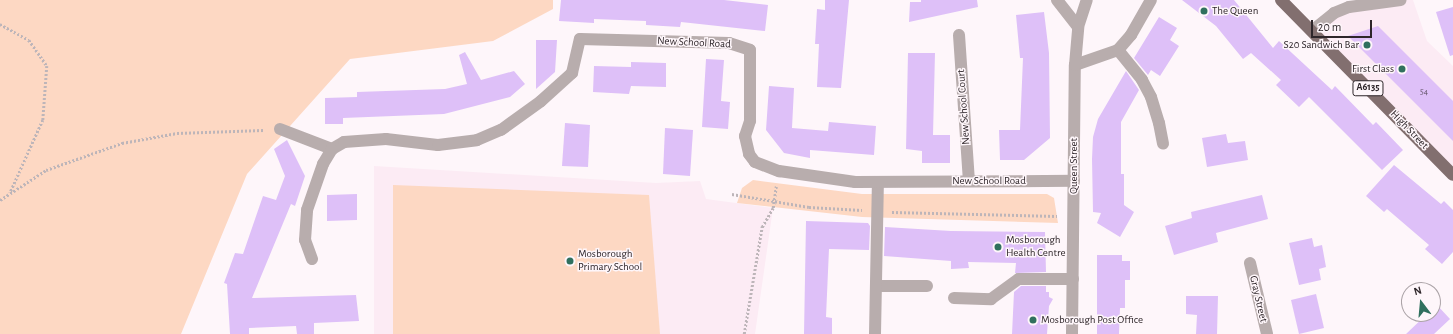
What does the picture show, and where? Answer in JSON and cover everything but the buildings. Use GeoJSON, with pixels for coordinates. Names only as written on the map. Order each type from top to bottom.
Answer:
{"type":"FeatureCollection","features":[{"type":"Feature","properties":{"kind":"main road","name":"High Street"},"geometry":{"type":"LineString","coordinates":[[1281,0],[1453,175]]}},
{"type":"Feature","properties":{"kind":"street"},"geometry":{"type":"LineString","coordinates":[[1057,0],[1078,27]]}},
{"type":"Feature","properties":{"kind":"street","name":"Queen Street"},"geometry":{"type":"LineString","coordinates":[[1072,334],[1075,65],[1078,27],[1086,0]]}},
{"type":"Feature","properties":{"kind":"street"},"geometry":{"type":"LineString","coordinates":[[1075,65],[1118,50],[1131,35],[1151,0]]}},
{"type":"Feature","properties":{"kind":"street"},"geometry":{"type":"LineString","coordinates":[[1312,31],[1334,13],[1349,7],[1401,0]]}},
{"type":"Feature","properties":{"kind":"street","name":"New School Court"},"geometry":{"type":"LineString","coordinates":[[959,35],[969,180]]}},
{"type":"Feature","properties":{"kind":"street","name":"New School Road"},"geometry":{"type":"LineString","coordinates":[[332,149],[344,142],[386,138],[438,145],[477,140],[501,130],[540,101],[572,73],[580,38],[729,43],[750,50],[750,121],[745,136],[749,154],[755,162],[779,171],[855,182],[969,180],[1074,181]]}},
{"type":"Feature","properties":{"kind":"street"},"geometry":{"type":"LineString","coordinates":[[1118,50],[1142,80],[1151,97],[1159,123],[1163,144]]}},
{"type":"Feature","properties":{"kind":"street"},"geometry":{"type":"LineString","coordinates":[[280,129],[332,149],[323,164],[307,210],[305,240],[312,259]]}},
{"type":"Feature","properties":{"kind":"street"},"geometry":{"type":"LineString","coordinates":[[875,334],[878,182]]}},
{"type":"Feature","properties":{"kind":"street","name":"Gray Street"},"geometry":{"type":"LineString","coordinates":[[1250,264],[1267,334]]}},
{"type":"Feature","properties":{"kind":"street"},"geometry":{"type":"LineString","coordinates":[[954,298],[991,299],[1020,279],[1073,279]]}},
{"type":"Feature","properties":{"kind":"street"},"geometry":{"type":"LineString","coordinates":[[876,286],[927,286]]}},
{"type":"Feature","properties":{"kind":"path"},"geometry":{"type":"LineString","coordinates":[[0,24],[29,40],[47,66],[42,120],[9,194]]}},
{"type":"Feature","properties":{"kind":"path"},"geometry":{"type":"LineString","coordinates":[[0,200],[46,170],[122,143],[177,133],[280,129]]}},
{"type":"Feature","properties":{"kind":"path"},"geometry":{"type":"LineString","coordinates":[[744,334],[762,227],[773,208],[779,171]]}},
{"type":"Feature","properties":{"kind":"path"},"geometry":{"type":"LineString","coordinates":[[732,194],[809,207],[877,212],[1074,216]]}},
{"type":"Feature","properties":{"kind":"shaded area"},"geometry":{"type":"Polygon","coordinates":[[[0,0],[553,0],[553,9],[493,41],[350,59],[247,174],[181,334],[0,334],[0,0]]]}},
{"type":"Feature","properties":{"kind":"shaded area"},"geometry":{"type":"Polygon","coordinates":[[[1401,0],[1413,0],[1427,41],[1453,66],[1453,175],[1312,31],[1334,13],[1401,0]]]}},
{"type":"Feature","properties":{"kind":"shaded area","name":"Mosborough Primary School"},"geometry":{"type":"Polygon","coordinates":[[[374,166],[656,183],[700,181],[706,199],[773,208],[755,334],[374,334],[374,166]]]}},
{"type":"Feature","properties":{"kind":"shaded area"},"geometry":{"type":"Polygon","coordinates":[[[753,180],[862,194],[1047,194],[1054,198],[1058,223],[862,217],[737,203],[742,188],[753,180]]]}},
{"type":"Feature","properties":{"kind":"shaded area","name":"Mosborough Primary School"},"geometry":{"type":"Polygon","coordinates":[[[393,185],[649,195],[660,334],[393,334],[393,185]]]}},
{"type":"Feature","properties":{"kind":"place","name":"The Queen"},"geometry":{"type":"Point","coordinates":[1204,11]}},
{"type":"Feature","properties":{"kind":"place","name":"S20 Sandwich Bar"},"geometry":{"type":"Point","coordinates":[1367,45]}},
{"type":"Feature","properties":{"kind":"place","name":"First Class"},"geometry":{"type":"Point","coordinates":[1402,69]}},
{"type":"Feature","properties":{"kind":"place","name":"Mosborough Health Centre"},"geometry":{"type":"Point","coordinates":[998,247]}},
{"type":"Feature","properties":{"kind":"place","name":"Mosborough Primary School"},"geometry":{"type":"Point","coordinates":[570,261]}},
{"type":"Feature","properties":{"kind":"place","name":"Mosborough Post Office"},"geometry":{"type":"Point","coordinates":[1033,320]}}]}
